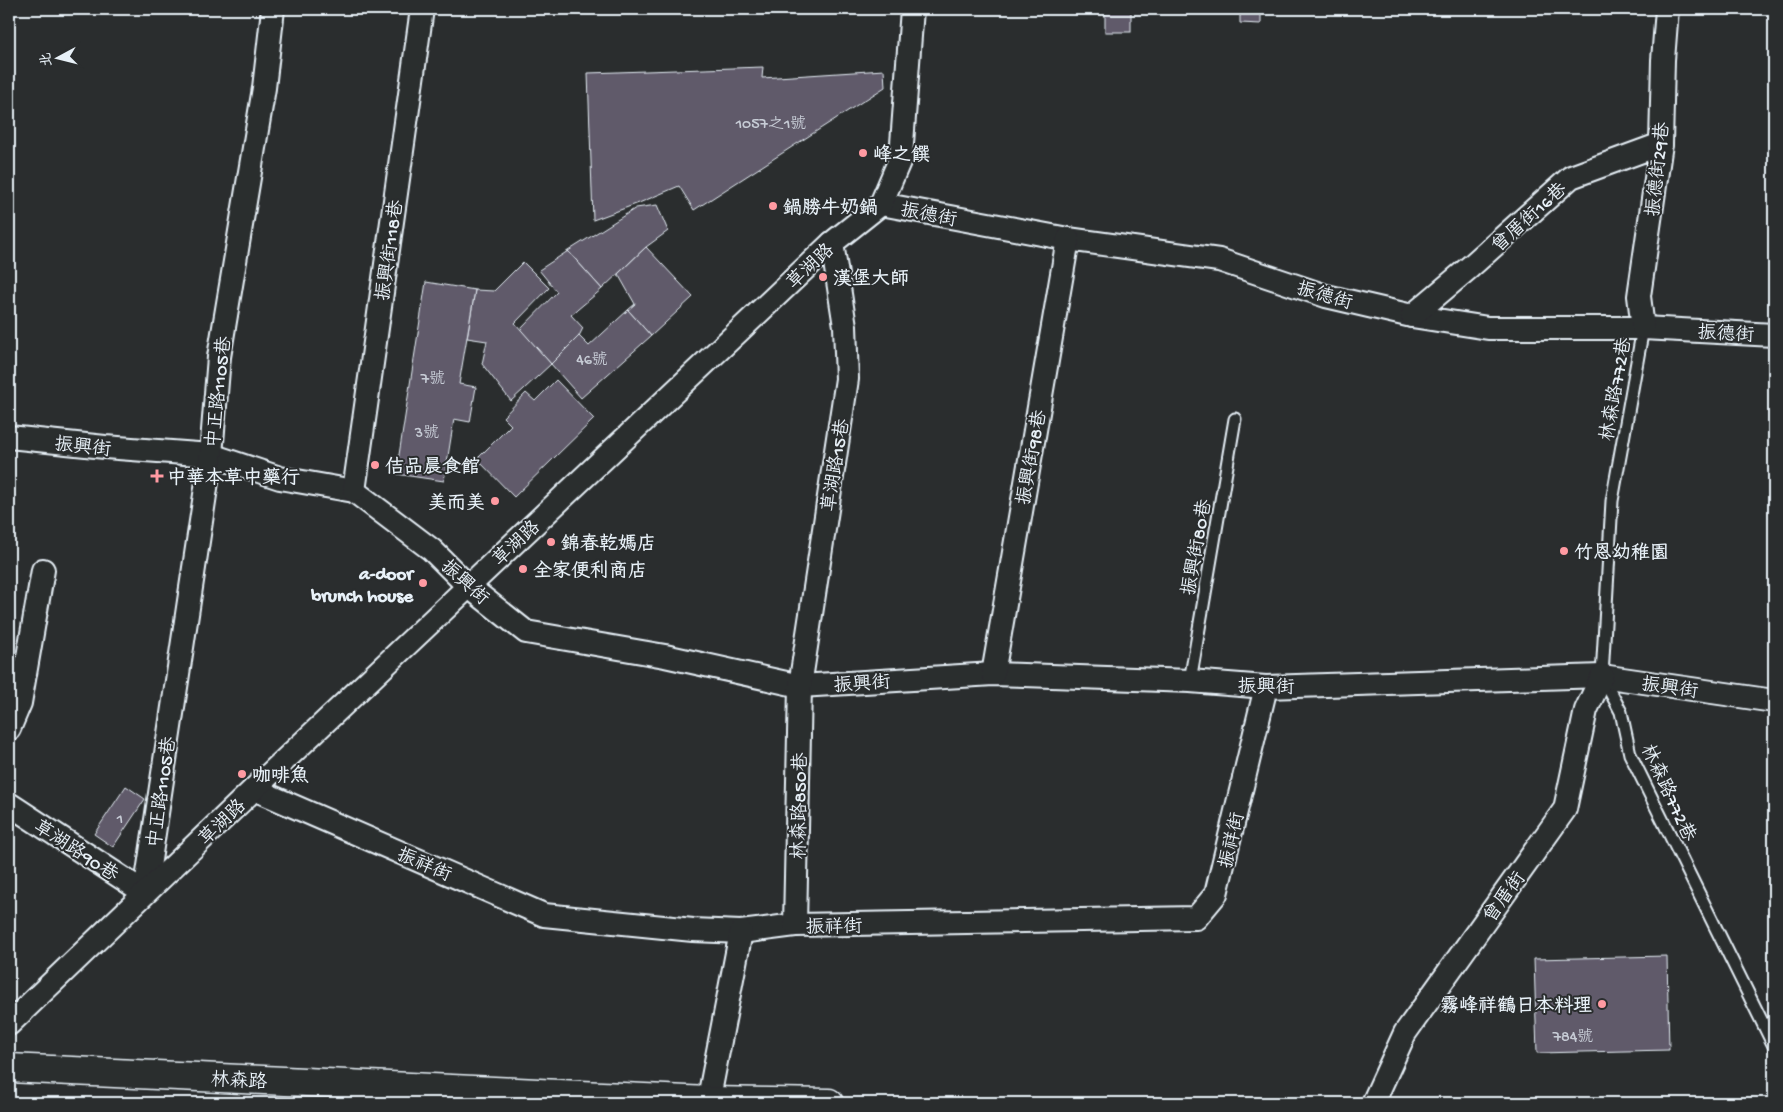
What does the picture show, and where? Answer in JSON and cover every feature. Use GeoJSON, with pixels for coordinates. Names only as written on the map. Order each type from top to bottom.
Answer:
{"type":"FeatureCollection","features":[{"type":"Feature","properties":{"kind":"main road","name":"林森路"},"geometry":{"type":"LineString","coordinates":[[9,1068],[708,1102],[829,1103]]}},
{"type":"Feature","properties":{"kind":"street","name":"中正路1105巷"},"geometry":{"type":"LineString","coordinates":[[145,893],[211,455],[219,357],[264,88],[273,9]]}},
{"type":"Feature","properties":{"kind":"street","name":"振興街118巷"},"geometry":{"type":"LineString","coordinates":[[354,491],[422,9]]}},
{"type":"Feature","properties":{"kind":"street","name":"草湖路"},"geometry":{"type":"LineString","coordinates":[[9,1024],[254,789],[832,243],[881,204],[901,157],[912,9]]}},
{"type":"Feature","properties":{"kind":"street","name":"振德街29巷"},"geometry":{"type":"LineString","coordinates":[[1643,328],[1639,296],[1661,144],[1663,60],[1667,9]]}},
{"type":"Feature","properties":{"kind":"street","name":"曾厝街16巷"},"geometry":{"type":"LineString","coordinates":[[1412,316],[1572,177],[1661,144]]}},
{"type":"Feature","properties":{"kind":"street","name":"振德街"},"geometry":{"type":"LineString","coordinates":[[881,204],[1068,239],[1219,260],[1326,296],[1412,316],[1488,328],[1643,328],[1774,335]]}},
{"type":"Feature","properties":{"kind":"street","name":"振興街98巷"},"geometry":{"type":"LineString","coordinates":[[993,674],[1068,239]]}},
{"type":"Feature","properties":{"kind":"street","name":"草湖路15巷"},"geometry":{"type":"LineString","coordinates":[[800,686],[847,379],[845,326],[832,243]]}},
{"type":"Feature","properties":{"kind":"street","name":"振興街"},"geometry":{"type":"LineString","coordinates":[[9,437],[211,455],[280,478],[354,491],[432,550],[468,586],[526,632],[665,656],[800,686],[993,674],[1190,681],[1266,687],[1602,676],[1774,701]]}},
{"type":"Feature","properties":{"kind":"street"},"geometry":{"type":"LineString","coordinates":[[9,729],[20,702],[43,570]]}},
{"type":"Feature","properties":{"kind":"street","name":"曾厝街"},"geometry":{"type":"LineString","coordinates":[[1373,1103],[1405,1033],[1565,809],[1586,710],[1602,676]]}},
{"type":"Feature","properties":{"kind":"street","name":"林森路850巷"},"geometry":{"type":"LineString","coordinates":[[795,926],[800,686]]}},
{"type":"Feature","properties":{"kind":"street","name":"振祥街"},"geometry":{"type":"LineString","coordinates":[[254,789],[544,915],[693,930],[741,932],[795,926],[1196,918],[1216,894],[1266,687]]}},
{"type":"Feature","properties":{"kind":"street","name":"草湖路90巷"},"geometry":{"type":"LineString","coordinates":[[9,804],[145,893]]}},
{"type":"Feature","properties":{"kind":"street"},"geometry":{"type":"LineString","coordinates":[[708,1102],[741,932]]}},
{"type":"Feature","properties":{"kind":"lane","name":"林森路772巷"},"geometry":{"type":"LineString","coordinates":[[1643,328],[1612,501],[1602,676],[1621,712],[1630,754],[1774,1046]]}},
{"type":"Feature","properties":{"kind":"lane","name":"振興街80巷"},"geometry":{"type":"LineString","coordinates":[[1190,681],[1235,418]]}},
{"type":"Feature","properties":{"kind":"building"},"geometry":{"type":"Polygon","coordinates":[[[1105,9],[1131,9],[1131,32],[1105,32],[1105,9]]]}},
{"type":"Feature","properties":{"kind":"building"},"geometry":{"type":"Polygon","coordinates":[[[1240,9],[1261,9],[1261,24],[1240,23],[1240,9]]]}},
{"type":"Feature","properties":{"kind":"building"},"geometry":{"type":"Polygon","coordinates":[[[763,67],[762,78],[884,70],[885,87],[694,210],[679,186],[593,220],[588,73],[763,67]]]}},
{"type":"Feature","properties":{"kind":"building"},"geometry":{"type":"Polygon","coordinates":[[[657,205],[668,231],[646,247],[602,289],[568,251],[636,208],[657,205]]]}},
{"type":"Feature","properties":{"kind":"building"},"geometry":{"type":"Polygon","coordinates":[[[646,247],[693,297],[651,336],[628,310],[635,304],[618,274],[646,247]]]}},
{"type":"Feature","properties":{"kind":"building"},"geometry":{"type":"Polygon","coordinates":[[[568,251],[602,289],[571,315],[583,328],[579,336],[551,364],[520,330],[557,292],[539,270],[568,251]]]}},
{"type":"Feature","properties":{"kind":"building"},"geometry":{"type":"Polygon","coordinates":[[[523,262],[549,288],[515,323],[551,364],[511,401],[482,364],[487,341],[467,338],[475,290],[494,291],[523,262]]]}},
{"type":"Feature","properties":{"kind":"building"},"geometry":{"type":"Polygon","coordinates":[[[426,282],[475,290],[459,384],[476,387],[470,422],[454,419],[444,481],[396,474],[426,282]]]}},
{"type":"Feature","properties":{"kind":"building"},"geometry":{"type":"Polygon","coordinates":[[[628,310],[651,336],[581,398],[551,364],[579,336],[589,346],[628,310]]]}},
{"type":"Feature","properties":{"kind":"building"},"geometry":{"type":"Polygon","coordinates":[[[556,380],[594,419],[514,497],[477,459],[511,425],[503,417],[526,393],[535,401],[556,380]]]}},
{"type":"Feature","properties":{"kind":"building"},"geometry":{"type":"Polygon","coordinates":[[[126,786],[145,799],[113,847],[94,834],[126,786]]]}},
{"type":"Feature","properties":{"kind":"building","name":"霧峰祥鶴日本料理"},"geometry":{"type":"Polygon","coordinates":[[[1667,956],[1669,1050],[1537,1053],[1534,959],[1667,956]]]}},
{"type":"Feature","properties":{"kind":"place","name":"峰之饌"},"geometry":{"type":"Point","coordinates":[863,153]}},
{"type":"Feature","properties":{"kind":"place","name":"鍋勝牛奶鍋"},"geometry":{"type":"Point","coordinates":[773,206]}},
{"type":"Feature","properties":{"kind":"place","name":"漢堡大師"},"geometry":{"type":"Point","coordinates":[823,277]}},
{"type":"Feature","properties":{"kind":"place","name":"佶品晨食館"},"geometry":{"type":"Point","coordinates":[375,465]}},
{"type":"Feature","properties":{"kind":"place","name":"中華本草中藥行"},"geometry":{"type":"Point","coordinates":[157,476]}},
{"type":"Feature","properties":{"kind":"place","name":"美而美"},"geometry":{"type":"Point","coordinates":[495,501]}},
{"type":"Feature","properties":{"kind":"place","name":"錦春乾媽店"},"geometry":{"type":"Point","coordinates":[551,542]}},
{"type":"Feature","properties":{"kind":"place","name":"竹恩幼稚園"},"geometry":{"type":"Point","coordinates":[1564,551]}},
{"type":"Feature","properties":{"kind":"place","name":"全家便利商店"},"geometry":{"type":"Point","coordinates":[523,569]}},
{"type":"Feature","properties":{"kind":"place","name":"a-door brunch house"},"geometry":{"type":"Point","coordinates":[423,583]}},
{"type":"Feature","properties":{"kind":"place","name":"咖啡魚"},"geometry":{"type":"Point","coordinates":[242,774]}},
{"type":"Feature","properties":{"kind":"place","name":"霧峰祥鶴日本料理"},"geometry":{"type":"Point","coordinates":[1602,1004]}}]}
